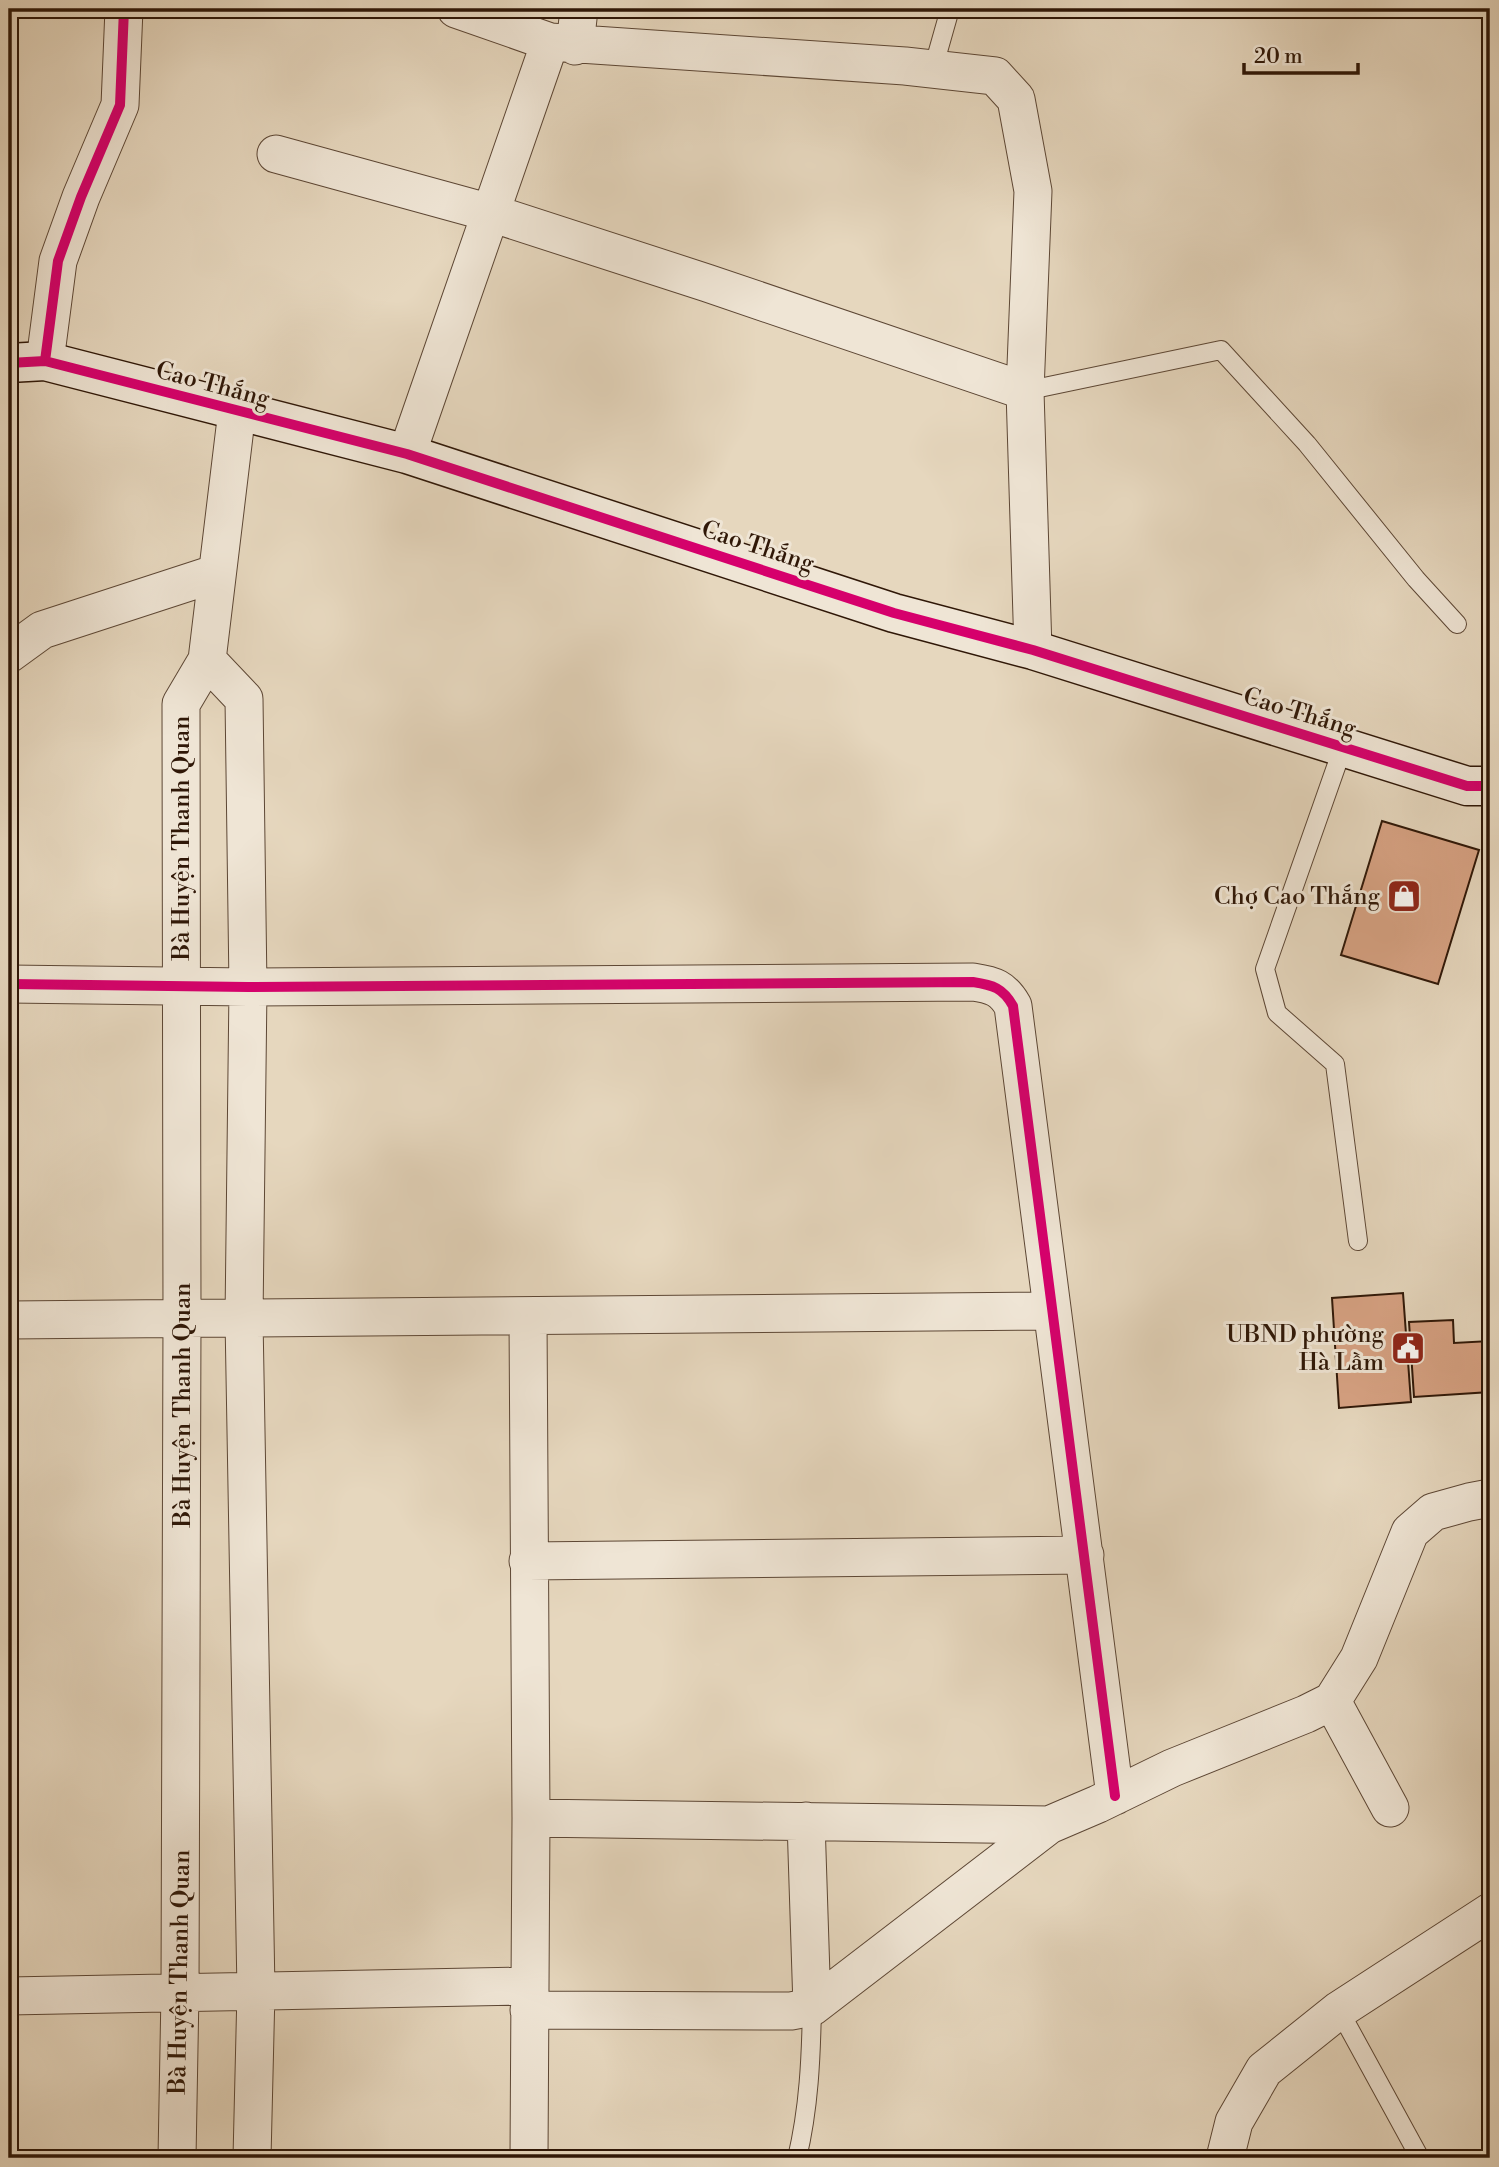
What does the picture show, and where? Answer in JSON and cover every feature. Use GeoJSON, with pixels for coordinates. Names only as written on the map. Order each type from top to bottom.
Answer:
{"type":"FeatureCollection","features":[{"type":"Feature","properties":{"kind":"main road","name":"Cao Thắng"},"geometry":{"type":"LineString","coordinates":[[27,362],[407,454],[894,613],[1033,650],[1467,786],[1490,786]]}},
{"type":"Feature","properties":{"kind":"street"},"geometry":{"type":"LineString","coordinates":[[27,362],[81,197],[120,105],[124,9]]}},
{"type":"Feature","properties":{"kind":"street"},"geometry":{"type":"LineString","coordinates":[[456,9],[562,44],[933,69],[995,76],[1016,99],[1033,191],[1025,391],[1033,650]]}},
{"type":"Feature","properties":{"kind":"street"},"geometry":{"type":"LineString","coordinates":[[407,454],[491,213],[579,9]]}},
{"type":"Feature","properties":{"kind":"street"},"geometry":{"type":"LineString","coordinates":[[276,154],[491,213],[1025,391]]}},
{"type":"Feature","properties":{"kind":"street"},"geometry":{"type":"LineString","coordinates":[[237,411],[207,660],[244,699],[248,987],[244,1319],[256,1991],[253,2158]]}},
{"type":"Feature","properties":{"kind":"street"},"geometry":{"type":"LineString","coordinates":[[9,654],[42,630],[217,573]]}},
{"type":"Feature","properties":{"kind":"street","name":"Bà Huyện Thanh Quan"},"geometry":{"type":"LineString","coordinates":[[177,2158],[182,1319],[181,704],[207,660]]}},
{"type":"Feature","properties":{"kind":"street"},"geometry":{"type":"LineString","coordinates":[[9,984],[248,987],[959,982],[993,985],[1006,994],[1013,1006],[1115,1796]]}},
{"type":"Feature","properties":{"kind":"street"},"geometry":{"type":"LineString","coordinates":[[9,1320],[1052,1311]]}},
{"type":"Feature","properties":{"kind":"street"},"geometry":{"type":"LineString","coordinates":[[528,1317],[531,1818],[529,2158]]}},
{"type":"Feature","properties":{"kind":"street"},"geometry":{"type":"LineString","coordinates":[[9,1996],[256,1991],[529,1998],[791,2011],[813,2007],[1049,1825],[1171,1768],[1332,1701],[1359,1658],[1410,1532],[1433,1512],[1490,1498]]}},
{"type":"Feature","properties":{"kind":"street"},"geometry":{"type":"LineString","coordinates":[[528,1561],[1085,1555]]}},
{"type":"Feature","properties":{"kind":"street"},"geometry":{"type":"LineString","coordinates":[[1332,1701],[1390,1808]]}},
{"type":"Feature","properties":{"kind":"street"},"geometry":{"type":"LineString","coordinates":[[531,1818],[1049,1825]]}},
{"type":"Feature","properties":{"kind":"street"},"geometry":{"type":"LineString","coordinates":[[806,1821],[813,2007]]}},
{"type":"Feature","properties":{"kind":"street"},"geometry":{"type":"LineString","coordinates":[[1225,2158],[1234,2122],[1264,2070],[1339,2010],[1490,1912]]}},
{"type":"Feature","properties":{"kind":"lane"},"geometry":{"type":"LineString","coordinates":[[933,69],[950,9]]}},
{"type":"Feature","properties":{"kind":"lane"},"geometry":{"type":"LineString","coordinates":[[1025,391],[1221,350],[1307,444],[1416,579],[1457,624]]}},
{"type":"Feature","properties":{"kind":"lane"},"geometry":{"type":"LineString","coordinates":[[1343,747],[1265,968],[1277,1013],[1335,1064],[1357,1241]]}},
{"type":"Feature","properties":{"kind":"lane"},"geometry":{"type":"LineString","coordinates":[[797,2158],[804,2129],[810,2074],[813,2007]]}},
{"type":"Feature","properties":{"kind":"lane"},"geometry":{"type":"LineString","coordinates":[[1339,2010],[1420,2158]]}},
{"type":"Feature","properties":{"kind":"building"},"geometry":{"type":"Polygon","coordinates":[[[1382,821],[1479,850],[1438,984],[1341,955],[1382,821]]]}},
{"type":"Feature","properties":{"kind":"building"},"geometry":{"type":"Polygon","coordinates":[[[1403,1293],[1411,1402],[1339,1408],[1332,1298],[1403,1293]]]}},
{"type":"Feature","properties":{"kind":"building"},"geometry":{"type":"Polygon","coordinates":[[[1453,1320],[1454,1343],[1490,1341],[1490,1392],[1414,1397],[1409,1322],[1453,1320]]]}},
{"type":"Feature","properties":{"kind":"cycle path"},"geometry":{"type":"LineString","coordinates":[[45,361],[58,261],[81,197],[120,105],[124,9]]}},
{"type":"Feature","properties":{"kind":"cycle path"},"geometry":{"type":"LineString","coordinates":[[9,363],[45,361],[407,454],[894,613],[1033,650],[1467,786],[1490,786]]}},
{"type":"Feature","properties":{"kind":"cycle path"},"geometry":{"type":"LineString","coordinates":[[9,984],[248,987],[973,982],[1001,991],[1013,1006],[1115,1796]]}},
{"type":"Feature","properties":{"kind":"place","name":"Chợ Cao Thắng"},"geometry":{"type":"Point","coordinates":[1404,896]}},
{"type":"Feature","properties":{"kind":"place","name":"UBND phường Hà Lầm"},"geometry":{"type":"Point","coordinates":[1408,1348]}}]}
